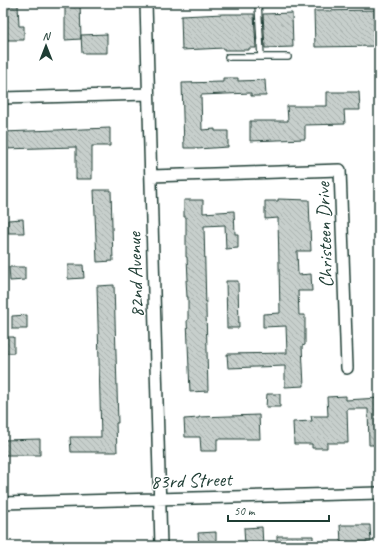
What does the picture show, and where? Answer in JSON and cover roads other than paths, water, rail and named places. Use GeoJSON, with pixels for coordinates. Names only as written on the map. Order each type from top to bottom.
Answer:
{"type":"FeatureCollection","features":[{"type":"Feature","properties":{"kind":"street","name":"82nd Avenue"},"geometry":{"type":"LineString","coordinates":[[146,3],[161,546]]}},
{"type":"Feature","properties":{"kind":"street"},"geometry":{"type":"LineString","coordinates":[[3,98],[148,94]]}},
{"type":"Feature","properties":{"kind":"street","name":"Christeen Drive"},"geometry":{"type":"LineString","coordinates":[[150,176],[340,170],[347,368]]}},
{"type":"Feature","properties":{"kind":"street","name":"83rd Street"},"geometry":{"type":"LineString","coordinates":[[3,503],[379,493]]}},
{"type":"Feature","properties":{"kind":"lane"},"geometry":{"type":"LineString","coordinates":[[258,3],[261,57]]}},
{"type":"Feature","properties":{"kind":"lane"},"geometry":{"type":"LineString","coordinates":[[228,57],[288,57]]}}]}
